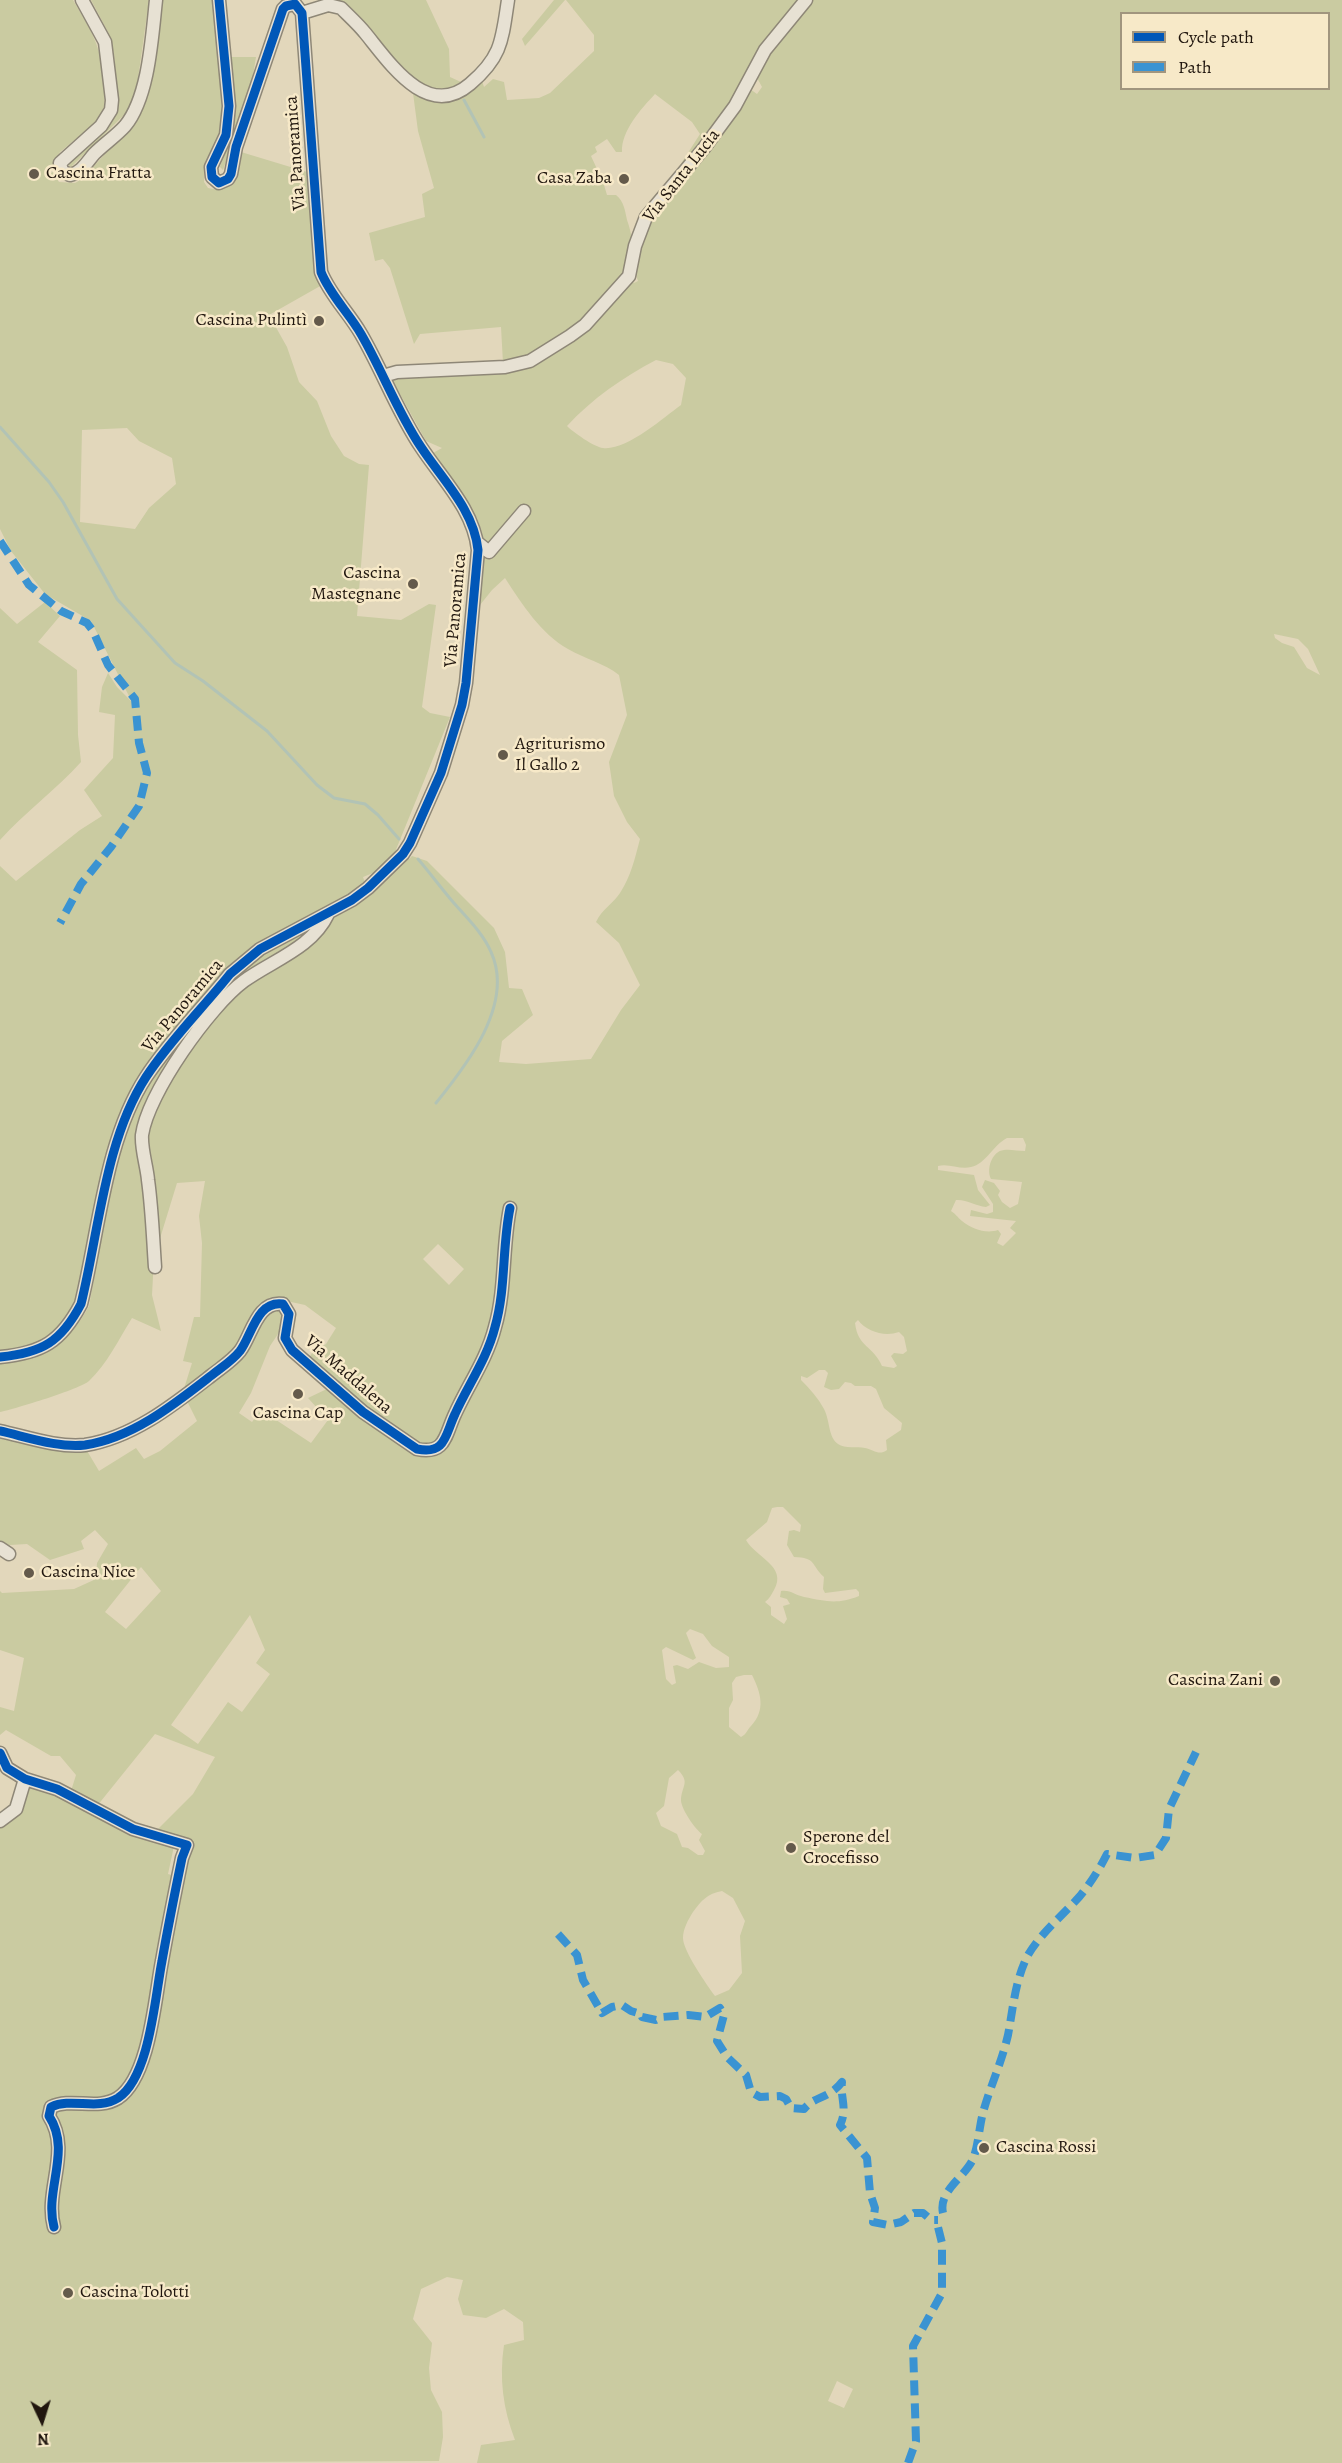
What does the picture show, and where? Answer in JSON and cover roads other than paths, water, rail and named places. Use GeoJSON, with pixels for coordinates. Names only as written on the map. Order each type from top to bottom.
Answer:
{"type":"FeatureCollection","features":[{"type":"Feature","properties":{"kind":"street"},"geometry":{"type":"LineString","coordinates":[[82,0],[105,42],[112,100],[107,118],[60,163],[62,171],[70,175],[80,171],[132,116],[144,79],[156,0]]}},
{"type":"Feature","properties":{"kind":"street","name":"Via Panoramica"},"geometry":{"type":"LineString","coordinates":[[0,1357],[27,1353],[48,1345],[68,1327],[77,1311],[90,1268],[117,1141],[146,1076],[230,974],[260,949],[328,914],[368,888],[403,854],[411,843],[441,773],[462,705],[466,683],[478,543],[470,519],[448,483],[419,446],[362,334],[325,282],[321,272],[302,13],[295,4],[283,9],[236,147],[231,174],[228,179],[219,183],[212,177],[212,167],[226,135],[229,106],[219,0]]}},
{"type":"Feature","properties":{"kind":"street"},"geometry":{"type":"LineString","coordinates":[[302,13],[328,5],[341,8],[395,68],[416,87],[433,96],[446,97],[458,94],[487,70],[499,48],[508,0]]}},
{"type":"Feature","properties":{"kind":"street","name":"Via Santa Lucia"},"geometry":{"type":"LineString","coordinates":[[383,376],[397,372],[505,367],[520,364],[543,354],[585,325],[629,276],[635,246],[646,217],[704,148],[735,106],[765,50],[806,0]]}},
{"type":"Feature","properties":{"kind":"street"},"geometry":{"type":"LineString","coordinates":[[478,543],[489,552],[524,511]]}},
{"type":"Feature","properties":{"kind":"street","name":"Via Panoramica"},"geometry":{"type":"LineString","coordinates":[[155,1267],[149,1184],[142,1136],[153,1100],[186,1047],[224,999],[243,982],[309,940],[323,925],[328,914]]}},
{"type":"Feature","properties":{"kind":"street","name":"Via Maddalena"},"geometry":{"type":"LineString","coordinates":[[0,1431],[72,1446],[98,1442],[130,1430],[186,1396],[230,1362],[246,1342],[263,1310],[280,1303],[289,1314],[285,1338],[292,1350],[380,1426],[417,1449],[438,1447],[444,1443],[455,1414],[478,1372],[495,1326],[510,1208]]}},
{"type":"Feature","properties":{"kind":"street"},"geometry":{"type":"LineString","coordinates":[[0,1753],[7,1768],[25,1779],[57,1789],[124,1826],[187,1845],[182,1858],[161,1963],[152,2030],[132,2084],[118,2098],[102,2104],[60,2103],[51,2107],[49,2116],[55,2125],[60,2157],[52,2197],[54,2227]]}},
{"type":"Feature","properties":{"kind":"street"},"geometry":{"type":"LineString","coordinates":[[0,1821],[16,1809],[25,1779]]}},
{"type":"Feature","properties":{"kind":"waterway"},"geometry":{"type":"LineString","coordinates":[[464,100],[484,137]]}},
{"type":"Feature","properties":{"kind":"waterway"},"geometry":{"type":"LineString","coordinates":[[0,427],[49,482],[63,502],[117,599],[175,663],[203,681],[267,731],[317,785],[334,798],[365,804],[399,839]]}},
{"type":"Feature","properties":{"kind":"waterway"},"geometry":{"type":"LineString","coordinates":[[418,859],[484,938],[497,972],[497,992],[484,1033],[461,1071],[436,1103]]}},
{"type":"Feature","properties":{"kind":"place","name":"Cascina Fratta"},"geometry":{"type":"Point","coordinates":[34,174]}},
{"type":"Feature","properties":{"kind":"place","name":"Casa Zaba"},"geometry":{"type":"Point","coordinates":[624,179]}},
{"type":"Feature","properties":{"kind":"place","name":"Cascina Pulintì"},"geometry":{"type":"Point","coordinates":[319,321]}},
{"type":"Feature","properties":{"kind":"place","name":"Cascina Mastegnane"},"geometry":{"type":"Point","coordinates":[413,584]}},
{"type":"Feature","properties":{"kind":"place","name":"Agriturismo Il Gallo 2"},"geometry":{"type":"Point","coordinates":[503,755]}},
{"type":"Feature","properties":{"kind":"place","name":"Cascina Cap"},"geometry":{"type":"Point","coordinates":[298,1394]}},
{"type":"Feature","properties":{"kind":"place","name":"Cascina Nice"},"geometry":{"type":"Point","coordinates":[29,1573]}},
{"type":"Feature","properties":{"kind":"place","name":"Cascina Zani"},"geometry":{"type":"Point","coordinates":[1275,1681]}},
{"type":"Feature","properties":{"kind":"place","name":"Sperone del Crocefisso"},"geometry":{"type":"Point","coordinates":[791,1848]}},
{"type":"Feature","properties":{"kind":"place","name":"Cascina Rossi"},"geometry":{"type":"Point","coordinates":[984,2148]}},
{"type":"Feature","properties":{"kind":"place","name":"Cascina Tolotti"},"geometry":{"type":"Point","coordinates":[68,2293]}}]}
